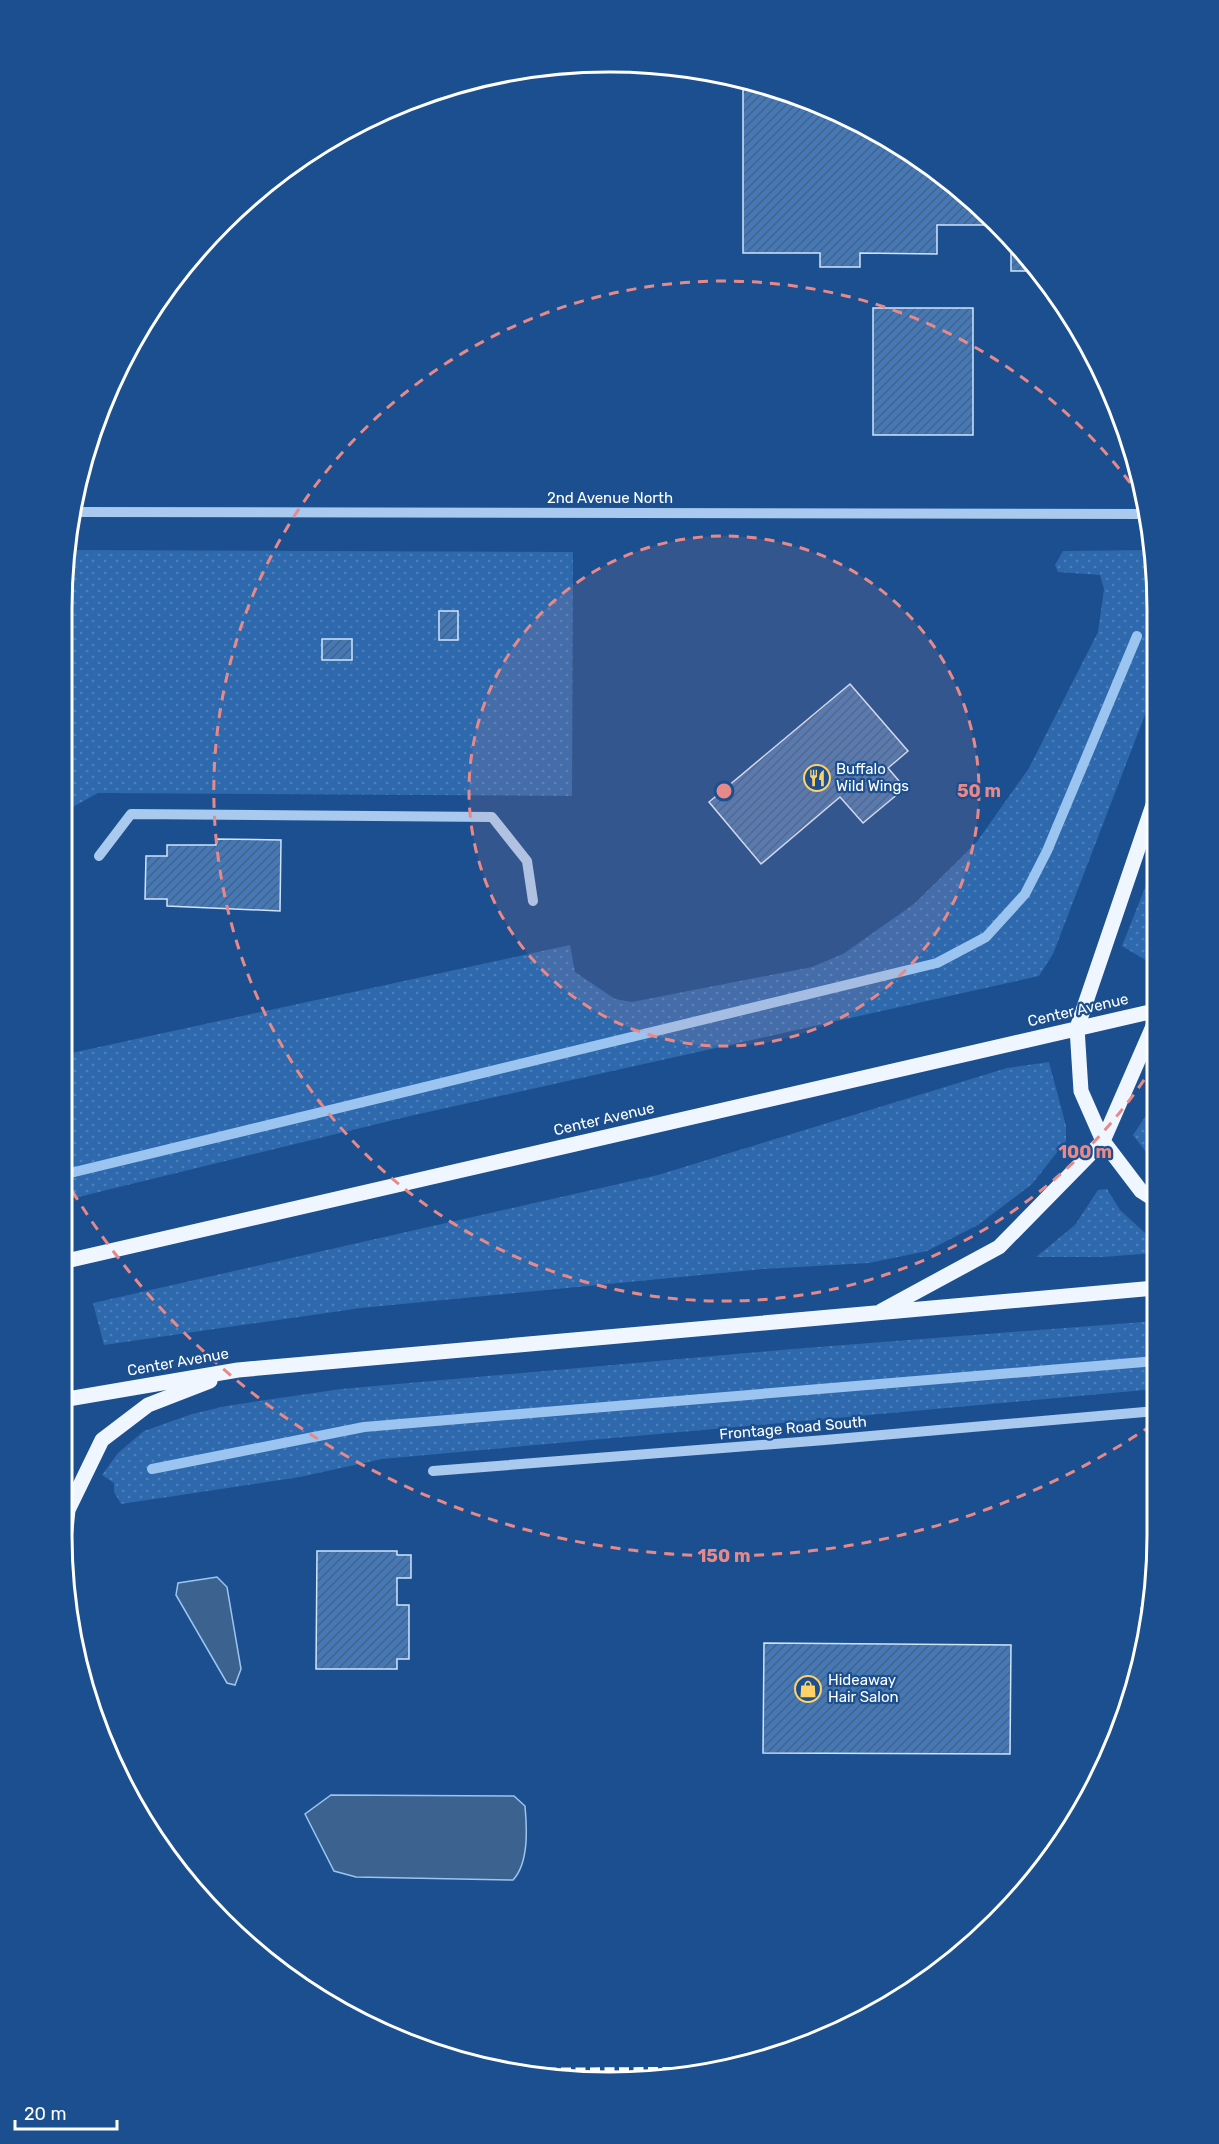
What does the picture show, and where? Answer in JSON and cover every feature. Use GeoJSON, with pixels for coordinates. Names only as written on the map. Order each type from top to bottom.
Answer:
{"type":"FeatureCollection","features":[{"type":"Feature","properties":{"kind":"main road"},"geometry":{"type":"LineString","coordinates":[[1147,823],[1077,1028],[1081,1091],[1103,1141],[1147,1194]]}},
{"type":"Feature","properties":{"kind":"main road","name":"Center Avenue"},"geometry":{"type":"LineString","coordinates":[[72,1260],[1147,1013]]}},
{"type":"Feature","properties":{"kind":"main road"},"geometry":{"type":"LineString","coordinates":[[876,1313],[999,1247],[1103,1141],[1147,1042]]}},
{"type":"Feature","properties":{"kind":"main road","name":"Center Avenue"},"geometry":{"type":"LineString","coordinates":[[72,1398],[238,1370],[1147,1289]]}},
{"type":"Feature","properties":{"kind":"main road"},"geometry":{"type":"LineString","coordinates":[[72,1502],[102,1440],[148,1405],[238,1370]]}},
{"type":"Feature","properties":{"kind":"street","name":"2nd Avenue North"},"geometry":{"type":"LineString","coordinates":[[81,512],[1138,514]]}},
{"type":"Feature","properties":{"kind":"street"},"geometry":{"type":"LineString","coordinates":[[99,856],[131,814],[492,817],[527,861],[533,902]]}},
{"type":"Feature","properties":{"kind":"street","name":"Frontage Road South"},"geometry":{"type":"LineString","coordinates":[[433,1471],[1147,1412]]}},
{"type":"Feature","properties":{"kind":"shaded area"},"geometry":{"type":"Polygon","coordinates":[[[76,550],[573,552],[572,796],[98,793],[72,807],[72,610],[76,550]]]}},
{"type":"Feature","properties":{"kind":"shaded area"},"geometry":{"type":"Polygon","coordinates":[[[1143,550],[1147,610],[1147,710],[1053,954],[1039,976],[410,1116],[72,1199],[72,1053],[570,945],[575,972],[615,999],[632,1002],[812,967],[843,954],[914,904],[976,843],[1029,768],[1098,632],[1104,589],[1100,575],[1058,572],[1055,565],[1063,551],[1143,550]]]}},
{"type":"Feature","properties":{"kind":"shaded area"},"geometry":{"type":"Polygon","coordinates":[[[1147,883],[1147,961],[1122,946],[1147,883]]]}},
{"type":"Feature","properties":{"kind":"shaded area"},"geometry":{"type":"Polygon","coordinates":[[[1049,1062],[1066,1126],[1066,1141],[1032,1184],[978,1225],[927,1251],[869,1263],[763,1269],[361,1308],[104,1345],[93,1303],[658,1175],[1007,1068],[1049,1062]]]}},
{"type":"Feature","properties":{"kind":"shaded area"},"geometry":{"type":"Polygon","coordinates":[[[1147,1114],[1147,1153],[1133,1135],[1147,1114]]]}},
{"type":"Feature","properties":{"kind":"shaded area"},"geometry":{"type":"Polygon","coordinates":[[[1107,1189],[1120,1210],[1147,1235],[1147,1254],[1102,1257],[1036,1257],[1075,1225],[1098,1190],[1107,1189]]]}},
{"type":"Feature","properties":{"kind":"shaded area"},"geometry":{"type":"Polygon","coordinates":[[[1147,1322],[1147,1390],[382,1459],[300,1477],[121,1504],[114,1492],[114,1483],[102,1475],[118,1453],[144,1431],[192,1414],[226,1406],[341,1389],[792,1349],[1147,1322]]]}},
{"type":"Feature","properties":{"kind":"shaded area"},"geometry":{"type":"Polygon","coordinates":[[[217,1577],[227,1587],[241,1669],[235,1685],[227,1683],[176,1595],[178,1583],[217,1577]]]}},
{"type":"Feature","properties":{"kind":"shaded area"},"geometry":{"type":"Polygon","coordinates":[[[331,1795],[514,1796],[525,1806],[526,1835],[522,1864],[513,1880],[356,1877],[334,1871],[305,1814],[331,1795]]]}},
{"type":"Feature","properties":{"kind":"building"},"geometry":{"type":"Polygon","coordinates":[[[743,89],[815,113],[878,144],[937,183],[986,225],[937,225],[937,254],[860,253],[860,267],[820,267],[820,253],[743,253],[743,89]]]}},
{"type":"Feature","properties":{"kind":"building"},"geometry":{"type":"Polygon","coordinates":[[[1011,252],[1027,271],[1011,271],[1011,252]]]}},
{"type":"Feature","properties":{"kind":"building"},"geometry":{"type":"Polygon","coordinates":[[[873,308],[973,308],[973,435],[873,435],[873,308]]]}},
{"type":"Feature","properties":{"kind":"building"},"geometry":{"type":"Polygon","coordinates":[[[439,611],[458,611],[458,640],[439,640],[439,611]]]}},
{"type":"Feature","properties":{"kind":"building"},"geometry":{"type":"Polygon","coordinates":[[[322,639],[352,639],[352,660],[322,660],[322,639]]]}},
{"type":"Feature","properties":{"kind":"building","name":"Buffalo Wild Wings"},"geometry":{"type":"Polygon","coordinates":[[[850,684],[908,751],[888,768],[905,788],[863,823],[840,797],[761,864],[709,802],[850,684]]]}},
{"type":"Feature","properties":{"kind":"building"},"geometry":{"type":"Polygon","coordinates":[[[216,839],[281,840],[280,911],[167,906],[167,899],[145,899],[146,856],[167,856],[167,845],[216,845],[216,839]]]}},
{"type":"Feature","properties":{"kind":"building"},"geometry":{"type":"Polygon","coordinates":[[[317,1551],[397,1551],[397,1555],[411,1555],[411,1578],[397,1578],[397,1605],[409,1605],[409,1659],[397,1659],[397,1669],[316,1669],[317,1551]]]}},
{"type":"Feature","properties":{"kind":"building"},"geometry":{"type":"Polygon","coordinates":[[[764,1643],[1011,1645],[1010,1754],[763,1753],[764,1643]]]}},
{"type":"Feature","properties":{"kind":"waterway"},"geometry":{"type":"LineString","coordinates":[[72,1173],[937,963],[986,937],[1025,894],[1047,851],[1137,636]]}},
{"type":"Feature","properties":{"kind":"waterway"},"geometry":{"type":"LineString","coordinates":[[152,1469],[364,1427],[1147,1362]]}},
{"type":"Feature","properties":{"kind":"railway"},"geometry":{"type":"LineString","coordinates":[[564,2070],[661,2069]]}},
{"type":"Feature","properties":{"kind":"place","name":"Buffalo Wild Wings"},"geometry":{"type":"Point","coordinates":[817,778]}},
{"type":"Feature","properties":{"kind":"place","name":"Hideaway Hair Salon"},"geometry":{"type":"Point","coordinates":[808,1689]}}]}
